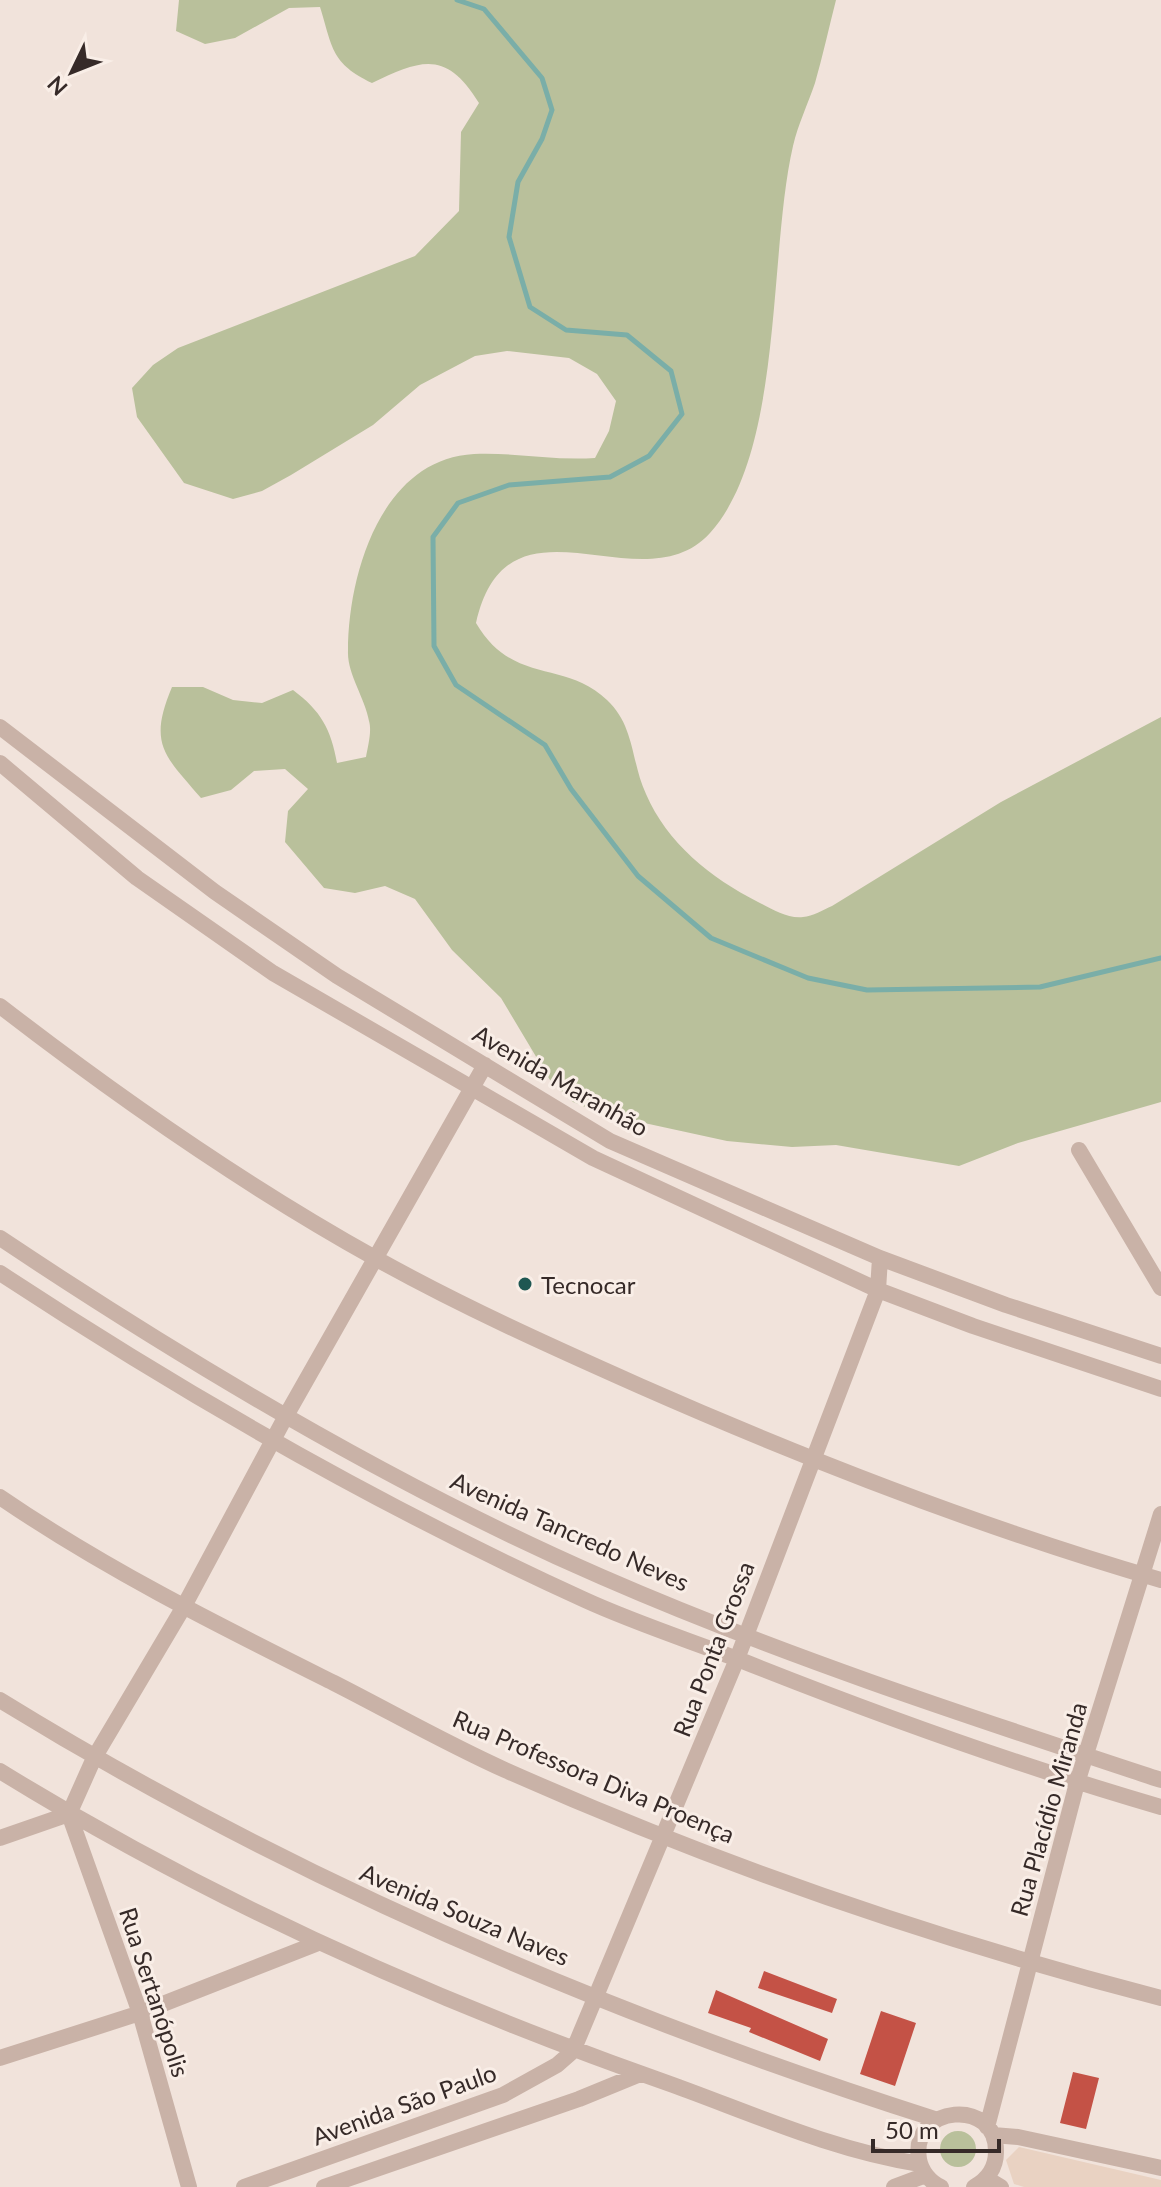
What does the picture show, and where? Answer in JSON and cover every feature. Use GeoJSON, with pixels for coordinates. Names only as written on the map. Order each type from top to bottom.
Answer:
{"type":"FeatureCollection","features":[{"type":"Feature","properties":{"kind":"street","name":"Avenida Maranhão"},"geometry":{"type":"LineString","coordinates":[[0,727],[215,892],[337,976],[610,1141],[880,1258],[1006,1305],[1161,1356]]}},
{"type":"Feature","properties":{"kind":"street"},"geometry":{"type":"LineString","coordinates":[[2,769],[22,743]]}},
{"type":"Feature","properties":{"kind":"street","name":"Avenida Maranhão"},"geometry":{"type":"LineString","coordinates":[[2,769],[137,878],[273,973],[473,1092],[593,1158],[878,1290],[1014,1341],[1161,1389]]}},
{"type":"Feature","properties":{"kind":"street"},"geometry":{"type":"LineString","coordinates":[[0,1006],[219,1163],[374,1258],[506,1326],[812,1461],[1019,1536],[1161,1580]]}},
{"type":"Feature","properties":{"kind":"street"},"geometry":{"type":"LineString","coordinates":[[0,1838],[69,1814],[94,1758],[183,1608],[287,1414],[374,1258],[473,1092],[485,1065]]}},
{"type":"Feature","properties":{"kind":"street"},"geometry":{"type":"LineString","coordinates":[[1079,1150],[1161,1288]]}},
{"type":"Feature","properties":{"kind":"street","name":"Avenida Tancredo Neves"},"geometry":{"type":"LineString","coordinates":[[0,1238],[149,1337],[426,1492],[602,1577],[851,1674],[1161,1780]]}},
{"type":"Feature","properties":{"kind":"street","name":"Rua Ponta Grossa"},"geometry":{"type":"LineString","coordinates":[[573,2051],[737,1659],[744,1632],[878,1290],[880,1258]]}},
{"type":"Feature","properties":{"kind":"street"},"geometry":{"type":"LineString","coordinates":[[0,1273],[136,1362],[272,1441],[587,1601],[847,1704],[1077,1783],[1161,1807]]}},
{"type":"Feature","properties":{"kind":"street","name":"Rua Professora Diva Proença"},"geometry":{"type":"LineString","coordinates":[[0,1497],[183,1608],[503,1769],[665,1837],[904,1924],[1030,1964],[1161,1998]]}},
{"type":"Feature","properties":{"kind":"street","name":"Rua Placídio Miranda"},"geometry":{"type":"LineString","coordinates":[[979,2184],[996,2160],[990,2127],[1077,1783],[1161,1514]]}},
{"type":"Feature","properties":{"kind":"street","name":"Avenida Souza Naves"},"geometry":{"type":"LineString","coordinates":[[0,1700],[94,1758],[263,1849],[434,1931],[712,2045],[935,2119],[964,2113],[990,2127]]}},
{"type":"Feature","properties":{"kind":"street"},"geometry":{"type":"LineString","coordinates":[[0,1771],[69,1814],[318,1943],[573,2051],[790,2128],[923,2170],[941,2187]]}},
{"type":"Feature","properties":{"kind":"street","name":"Rua Sertanópolis"},"geometry":{"type":"LineString","coordinates":[[69,1814],[140,2013],[189,2187]]}},
{"type":"Feature","properties":{"kind":"street"},"geometry":{"type":"LineString","coordinates":[[0,2058],[140,2013],[318,1943]]}},
{"type":"Feature","properties":{"kind":"street","name":"Avenida São Paulo"},"geometry":{"type":"LineString","coordinates":[[244,2187],[503,2095],[531,2082],[573,2051]]}},
{"type":"Feature","properties":{"kind":"street"},"geometry":{"type":"LineString","coordinates":[[324,2187],[579,2099],[640,2074]]}},
{"type":"Feature","properties":{"kind":"street"},"geometry":{"type":"LineString","coordinates":[[923,2170],[920,2139],[935,2119]]}},
{"type":"Feature","properties":{"kind":"street"},"geometry":{"type":"LineString","coordinates":[[990,2127],[1018,2137],[1161,2168]]}},
{"type":"Feature","properties":{"kind":"street"},"geometry":{"type":"LineString","coordinates":[[894,2187],[923,2170]]}},
{"type":"Feature","properties":{"kind":"street"},"geometry":{"type":"LineString","coordinates":[[979,2184],[1001,2187]]}},
{"type":"Feature","properties":{"kind":"green space"},"geometry":{"type":"Polygon","coordinates":[[[179,0],[836,0],[815,83],[793,146],[785,190],[762,403],[751,453],[734,497],[710,533],[682,553],[649,559],[546,552],[516,560],[492,582],[476,623],[490,643],[506,656],[574,680],[607,700],[628,733],[646,794],[678,843],[724,882],[779,912],[797,917],[832,906],[1001,802],[1161,717],[1161,1102],[1018,1143],[959,1166],[836,1145],[792,1147],[727,1141],[603,1114],[573,1102],[550,1080],[501,998],[452,950],[415,899],[385,886],[355,893],[324,888],[285,842],[288,811],[308,789],[285,769],[254,771],[231,790],[201,798],[177,771],[164,748],[161,722],[172,687],[203,687],[233,700],[262,703],[293,690],[311,705],[323,722],[332,740],[337,763],[366,757],[370,725],[348,660],[350,621],[363,557],[376,526],[393,498],[415,476],[442,461],[474,454],[595,458],[609,431],[616,401],[597,374],[569,358],[507,351],[475,356],[420,385],[373,425],[262,491],[233,499],[184,483],[137,417],[132,388],[153,365],[178,348],[415,256],[459,211],[461,132],[479,103],[456,74],[433,64],[406,68],[372,83],[359,76],[348,69],[336,53],[320,7],[289,8],[235,38],[205,44],[176,31],[179,0]]]}},
{"type":"Feature","properties":{"kind":"green space"},"geometry":{"type":"Polygon","coordinates":[[[958,2131],[971,2136],[976,2149],[971,2162],[958,2167],[945,2162],[940,2149],[945,2136],[958,2131]]]}},
{"type":"Feature","properties":{"kind":"shaded area"},"geometry":{"type":"Polygon","coordinates":[[[1019,2147],[1161,2180],[1161,2187],[1024,2187],[1014,2184],[1006,2160],[1019,2147]]]}},
{"type":"Feature","properties":{"kind":"building"},"geometry":{"type":"Polygon","coordinates":[[[764,1971],[837,1999],[832,2013],[758,1988],[764,1971]]]}},
{"type":"Feature","properties":{"kind":"building"},"geometry":{"type":"Polygon","coordinates":[[[716,1990],[828,2039],[820,2061],[749,2032],[751,2028],[708,2013],[716,1990]]]}},
{"type":"Feature","properties":{"kind":"building"},"geometry":{"type":"Polygon","coordinates":[[[881,2011],[916,2023],[895,2086],[860,2074],[881,2011]]]}},
{"type":"Feature","properties":{"kind":"building"},"geometry":{"type":"Polygon","coordinates":[[[1073,2072],[1099,2078],[1086,2129],[1060,2123],[1073,2072]]]}},
{"type":"Feature","properties":{"kind":"waterway"},"geometry":{"type":"LineString","coordinates":[[457,0],[484,9],[542,78],[552,110],[542,139],[518,182],[509,237],[530,307],[566,330],[627,335],[671,371],[682,414],[649,456],[610,477],[509,485],[458,503],[433,537],[434,646],[456,685],[545,745],[571,789],[638,876],[711,938],[808,978],[867,990],[1040,987],[1161,958]]}},
{"type":"Feature","properties":{"kind":"place","name":"Tecnocar"},"geometry":{"type":"Point","coordinates":[525,1284]}}]}
